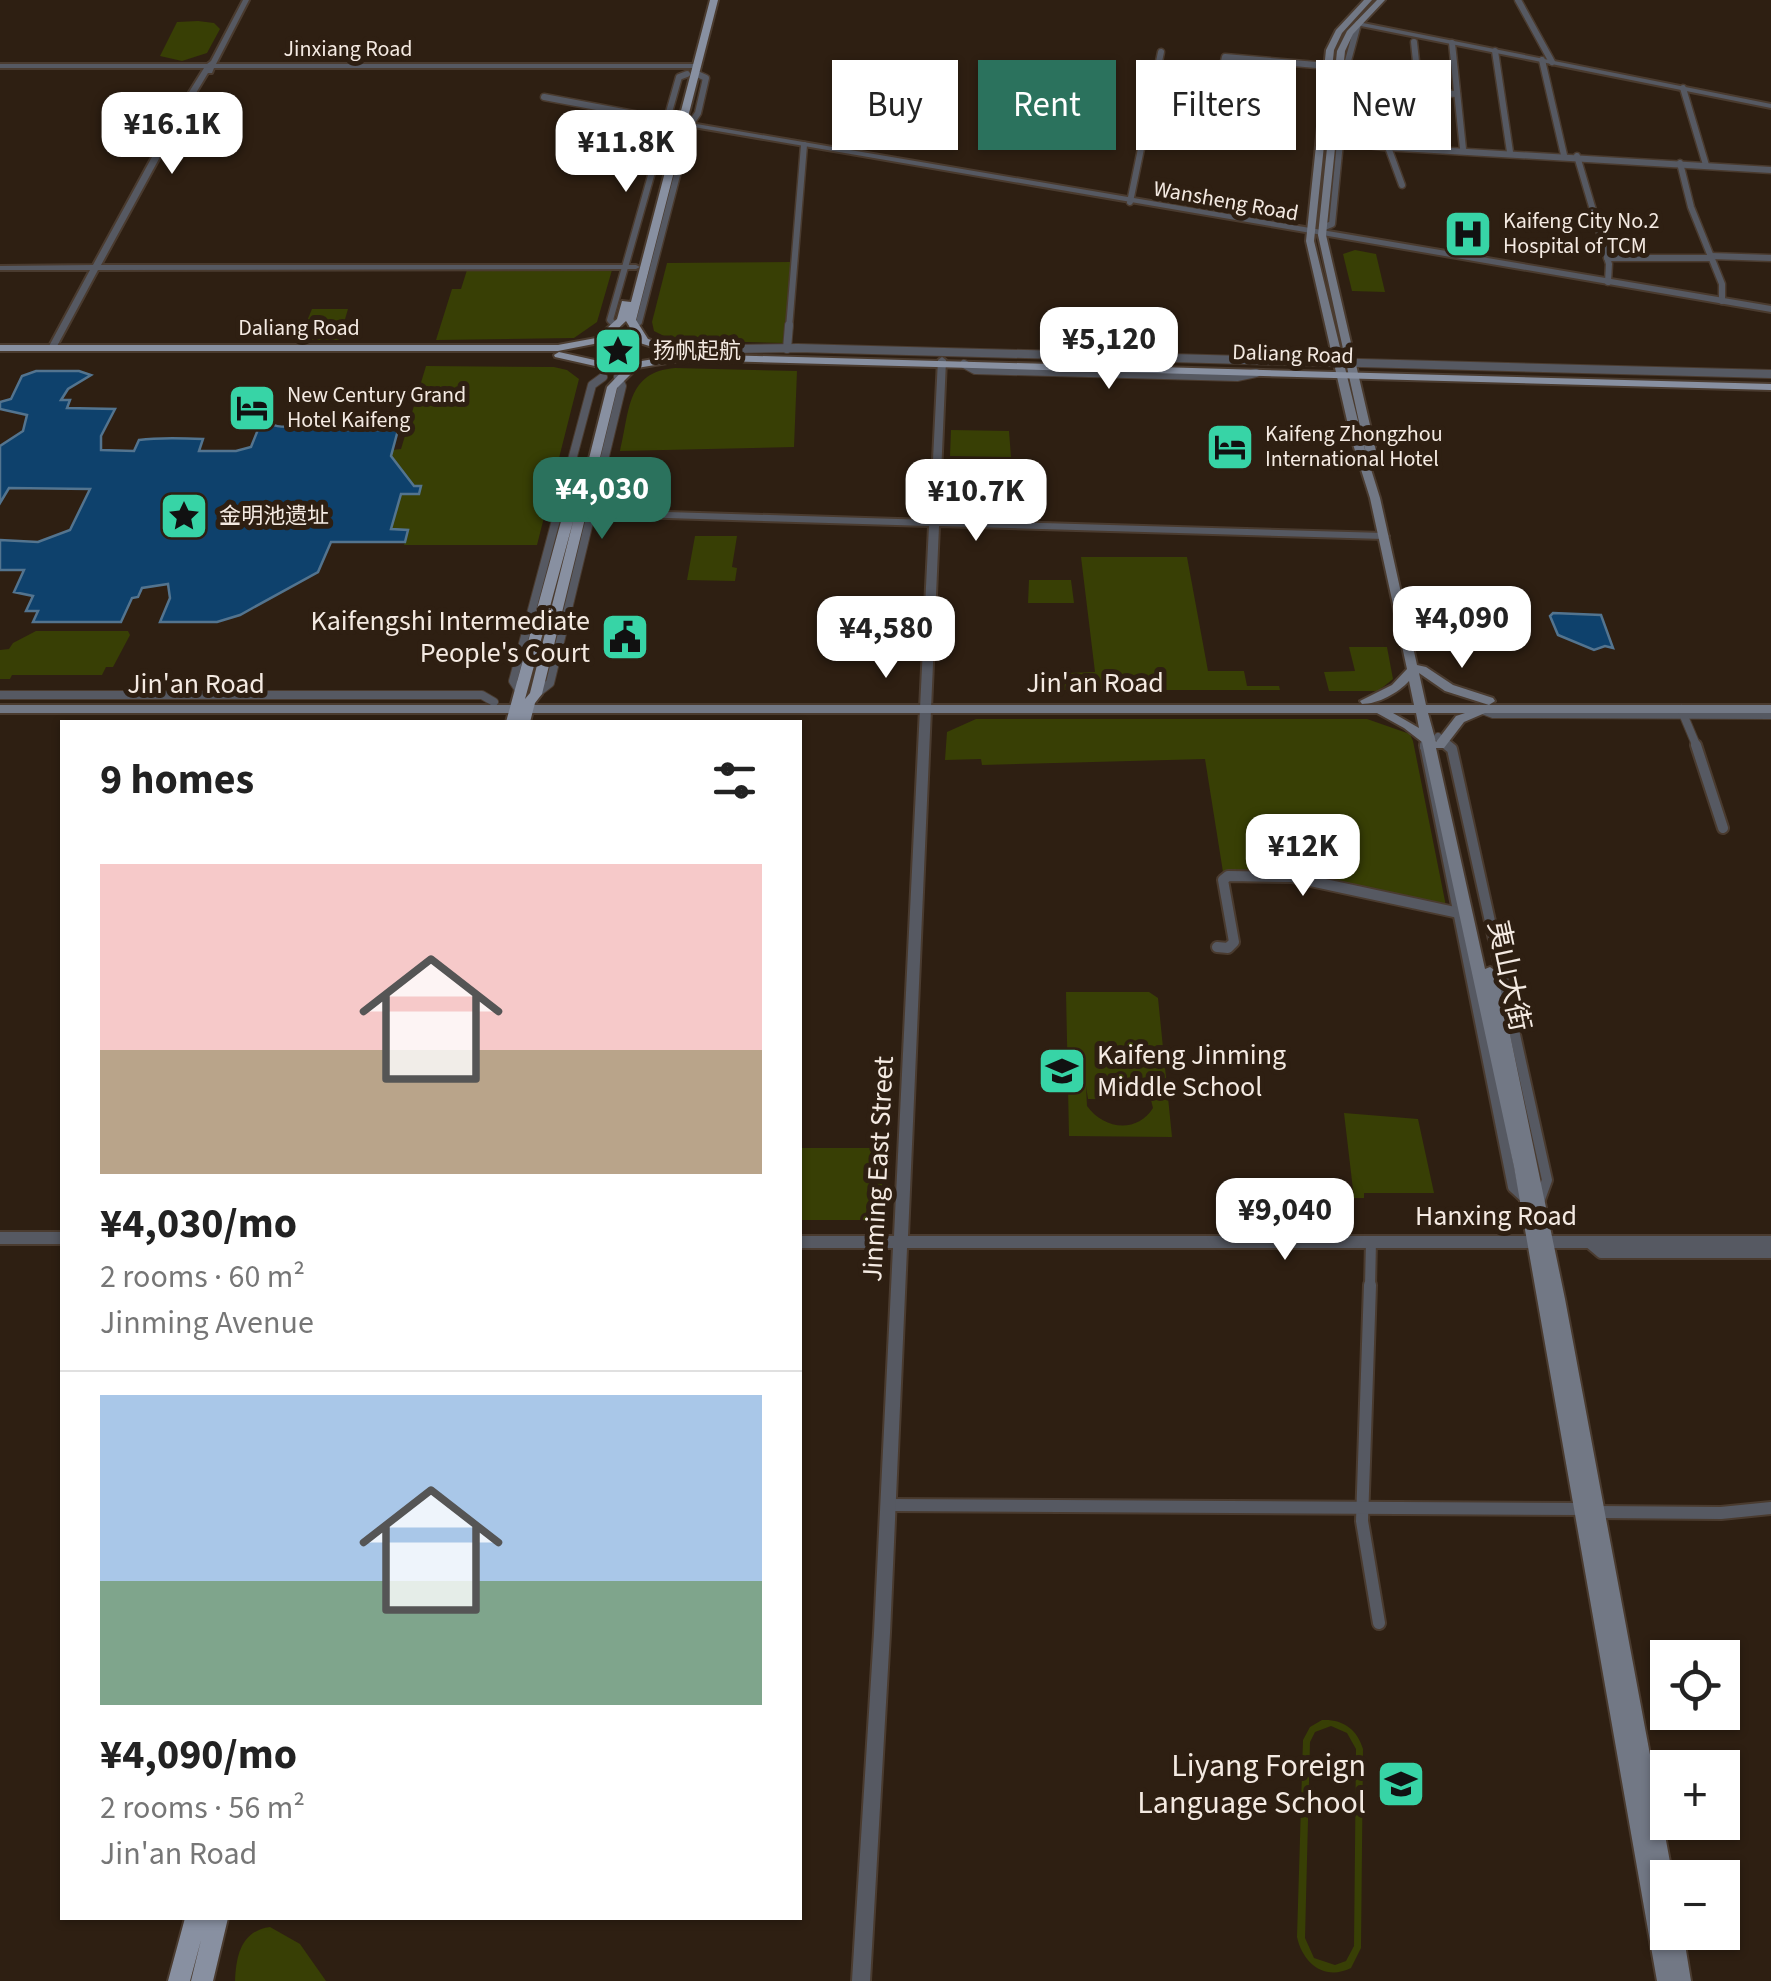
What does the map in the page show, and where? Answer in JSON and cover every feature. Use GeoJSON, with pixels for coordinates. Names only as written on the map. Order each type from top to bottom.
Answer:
{"type":"FeatureCollection","features":[{"type":"Feature","properties":{"kind":"main road"},"geometry":{"type":"LineString","coordinates":[[523,707],[612,386],[650,352],[632,327],[636,298],[711,0]]}},
{"type":"Feature","properties":{"kind":"main road","name":"夷山大街"},"geometry":{"type":"LineString","coordinates":[[1330,60],[1336,37],[1368,0]]}},
{"type":"Feature","properties":{"kind":"main road","name":"夷山大街"},"geometry":{"type":"LineString","coordinates":[[1341,60],[1358,24],[1382,0]]}},
{"type":"Feature","properties":{"kind":"main road"},"geometry":{"type":"LineString","coordinates":[[580,512],[599,369],[587,354],[598,340],[617,327],[631,267],[679,123]]}},
{"type":"Feature","properties":{"kind":"main road","name":"夷山大街"},"geometry":{"type":"LineString","coordinates":[[1329,150],[1318,232],[1346,370],[1418,669]]}},
{"type":"Feature","properties":{"kind":"main road","name":"Daliang Road"},"geometry":{"type":"LineString","coordinates":[[0,352],[52,348],[548,348],[620,336],[667,350],[964,364],[1259,372],[1346,370]]}},
{"type":"Feature","properties":{"kind":"main road","name":"Daliang Road"},"geometry":{"type":"LineString","coordinates":[[0,352],[544,354],[599,369],[686,357],[1346,370],[1771,384]]}},
{"type":"Feature","properties":{"kind":"main road","name":"夷山大街"},"geometry":{"type":"LineString","coordinates":[[1346,370],[1435,740],[1533,1202],[1659,1860]]}},
{"type":"Feature","properties":{"kind":"main road"},"geometry":{"type":"LineString","coordinates":[[1367,704],[1396,688],[1418,669],[1486,707]]}},
{"type":"Feature","properties":{"kind":"main road","name":"Jin'an Road"},"geometry":{"type":"LineString","coordinates":[[0,702],[523,707],[1367,704],[1682,712],[1771,709]]}},
{"type":"Feature","properties":{"kind":"main road","name":"Jin'an Road"},"geometry":{"type":"LineString","coordinates":[[0,702],[494,702],[523,707]]}},
{"type":"Feature","properties":{"kind":"main road"},"geometry":{"type":"LineString","coordinates":[[1367,704],[1435,740],[1460,719],[1486,707]]}},
{"type":"Feature","properties":{"kind":"main road","name":"Jin'an Road"},"geometry":{"type":"LineString","coordinates":[[1486,707],[1771,709]]}},
{"type":"Feature","properties":{"kind":"main road","name":"夷山大街"},"geometry":{"type":"LineString","coordinates":[[1591,1510],[1674,1978]]}},
{"type":"Feature","properties":{"kind":"main road"},"geometry":{"type":"LineString","coordinates":[[179,1981],[195,1920]]}},
{"type":"Feature","properties":{"kind":"main road"},"geometry":{"type":"LineString","coordinates":[[202,1981],[217,1920]]}},
{"type":"Feature","properties":{"kind":"main road","name":"夷山大街"},"geometry":{"type":"LineString","coordinates":[[1673,1950],[1674,1978]]}},
{"type":"Feature","properties":{"kind":"street"},"geometry":{"type":"LineString","coordinates":[[52,348],[97,268],[106,259],[246,0]]}},
{"type":"Feature","properties":{"kind":"street"},"geometry":{"type":"LineString","coordinates":[[1518,0],[1552,62]]}},
{"type":"Feature","properties":{"kind":"street"},"geometry":{"type":"LineString","coordinates":[[1351,60],[1358,24],[1771,106]]}},
{"type":"Feature","properties":{"kind":"street"},"geometry":{"type":"LineString","coordinates":[[1414,42],[1416,60]]}},
{"type":"Feature","properties":{"kind":"street"},"geometry":{"type":"LineString","coordinates":[[1452,42],[1463,150]]}},
{"type":"Feature","properties":{"kind":"street"},"geometry":{"type":"LineString","coordinates":[[1495,51],[1510,152]]}},
{"type":"Feature","properties":{"kind":"street"},"geometry":{"type":"LineString","coordinates":[[1158,60],[1160,52]]}},
{"type":"Feature","properties":{"kind":"street"},"geometry":{"type":"LineString","coordinates":[[1224,60],[1259,60]]}},
{"type":"Feature","properties":{"kind":"street"},"geometry":{"type":"LineString","coordinates":[[1542,60],[1564,155]]}},
{"type":"Feature","properties":{"kind":"street","name":"Jinxiang Road"},"geometry":{"type":"LineString","coordinates":[[0,68],[692,69]]}},
{"type":"Feature","properties":{"kind":"street"},"geometry":{"type":"LineString","coordinates":[[544,97],[679,123],[698,113],[706,78],[692,69]]}},
{"type":"Feature","properties":{"kind":"street"},"geometry":{"type":"LineString","coordinates":[[1683,88],[1706,165]]}},
{"type":"Feature","properties":{"kind":"street"},"geometry":{"type":"LineString","coordinates":[[1451,94],[1457,94]]}},
{"type":"Feature","properties":{"kind":"street","name":"Wansheng Road"},"geometry":{"type":"LineString","coordinates":[[679,123],[1771,309]]}},
{"type":"Feature","properties":{"kind":"street"},"geometry":{"type":"LineString","coordinates":[[787,349],[804,145]]}},
{"type":"Feature","properties":{"kind":"street"},"geometry":{"type":"LineString","coordinates":[[1451,149],[1771,170]]}},
{"type":"Feature","properties":{"kind":"street"},"geometry":{"type":"LineString","coordinates":[[1130,202],[1141,150]]}},
{"type":"Feature","properties":{"kind":"street"},"geometry":{"type":"LineString","coordinates":[[1318,232],[1332,224],[1330,150]]}},
{"type":"Feature","properties":{"kind":"street"},"geometry":{"type":"LineString","coordinates":[[1389,150],[1402,185]]}},
{"type":"Feature","properties":{"kind":"street"},"geometry":{"type":"LineString","coordinates":[[1577,156],[1607,258],[1608,282]]}},
{"type":"Feature","properties":{"kind":"street"},"geometry":{"type":"LineString","coordinates":[[1680,164],[1691,207],[1722,288],[1722,301]]}},
{"type":"Feature","properties":{"kind":"street"},"geometry":{"type":"LineString","coordinates":[[1607,258],[1771,258]]}},
{"type":"Feature","properties":{"kind":"street"},"geometry":{"type":"LineString","coordinates":[[0,268],[631,267]]}},
{"type":"Feature","properties":{"kind":"street"},"geometry":{"type":"LineString","coordinates":[[667,350],[787,349],[1346,370],[1771,374]]}},
{"type":"Feature","properties":{"kind":"street","name":"Jinming East Street"},"geometry":{"type":"LineString","coordinates":[[861,1981],[888,1505],[941,362]]}},
{"type":"Feature","properties":{"kind":"street"},"geometry":{"type":"LineString","coordinates":[[599,369],[513,681],[523,707],[550,683],[580,512],[1384,536]]}},
{"type":"Feature","properties":{"kind":"street"},"geometry":{"type":"LineString","coordinates":[[1682,712],[1708,774],[1723,828]]}},
{"type":"Feature","properties":{"kind":"street"},"geometry":{"type":"LineString","coordinates":[[1435,740],[1452,749],[1547,1180],[1533,1202],[1513,1187],[1423,748],[1435,740]]}},
{"type":"Feature","properties":{"kind":"street"},"geometry":{"type":"LineString","coordinates":[[1217,948],[1228,948],[1234,942],[1223,880],[1228,876],[1292,877],[1459,914]]}},
{"type":"Feature","properties":{"kind":"street","name":"Hanxing Road"},"geometry":{"type":"LineString","coordinates":[[802,1238],[1771,1238]]}},
{"type":"Feature","properties":{"kind":"street","name":"Hanxing Road"},"geometry":{"type":"LineString","coordinates":[[900,1238],[1771,1238]]}},
{"type":"Feature","properties":{"kind":"street"},"geometry":{"type":"LineString","coordinates":[[0,1241],[60,1241]]}},
{"type":"Feature","properties":{"kind":"street"},"geometry":{"type":"LineString","coordinates":[[1371,1241],[1362,1529],[1378,1622]]}},
{"type":"Feature","properties":{"kind":"street"},"geometry":{"type":"LineString","coordinates":[[1587,1241],[1601,1253],[1771,1253]]}},
{"type":"Feature","properties":{"kind":"street"},"geometry":{"type":"LineString","coordinates":[[888,1505],[1721,1513],[1771,1508]]}},
{"type":"Feature","properties":{"kind":"green space"},"geometry":{"type":"Polygon","coordinates":[[[177,22],[214,23],[220,29],[207,53],[182,61],[160,56],[177,22]]]}},
{"type":"Feature","properties":{"kind":"green space"},"geometry":{"type":"Polygon","coordinates":[[[1355,250],[1376,254],[1385,292],[1352,291],[1343,254],[1355,250]]]}},
{"type":"Feature","properties":{"kind":"green space"},"geometry":{"type":"Polygon","coordinates":[[[791,262],[784,343],[672,340],[654,331],[652,322],[667,263],[791,262]]]}},
{"type":"Feature","properties":{"kind":"green space"},"geometry":{"type":"Polygon","coordinates":[[[467,270],[612,270],[597,322],[574,338],[436,340],[452,289],[461,289],[467,270]]]}},
{"type":"Feature","properties":{"kind":"green space"},"geometry":{"type":"Polygon","coordinates":[[[312,309],[348,309],[339,340],[299,340],[312,309]]]}},
{"type":"Feature","properties":{"kind":"green space"},"geometry":{"type":"Polygon","coordinates":[[[426,366],[554,367],[579,379],[537,545],[404,545],[408,530],[391,530],[401,494],[420,486],[414,486],[391,456],[392,450],[401,449],[426,366]]]}},
{"type":"Feature","properties":{"kind":"green space"},"geometry":{"type":"Polygon","coordinates":[[[659,371],[797,371],[794,447],[620,451],[629,408],[639,385],[659,371]]]}},
{"type":"Feature","properties":{"kind":"green space"},"geometry":{"type":"Polygon","coordinates":[[[951,430],[1009,431],[1011,457],[950,456],[951,430]]]}},
{"type":"Feature","properties":{"kind":"green space"},"geometry":{"type":"Polygon","coordinates":[[[695,536],[737,536],[732,567],[737,568],[735,581],[687,580],[695,536]]]}},
{"type":"Feature","properties":{"kind":"green space"},"geometry":{"type":"Polygon","coordinates":[[[1081,557],[1187,557],[1208,671],[1244,671],[1247,686],[1279,686],[1280,690],[1043,690],[1044,683],[1064,681],[1068,673],[1095,672],[1081,557]]]}},
{"type":"Feature","properties":{"kind":"green space"},"geometry":{"type":"Polygon","coordinates":[[[1029,580],[1071,580],[1074,603],[1028,603],[1029,580]]]}},
{"type":"Feature","properties":{"kind":"green space"},"geometry":{"type":"Polygon","coordinates":[[[36,631],[128,631],[130,635],[113,667],[106,667],[102,675],[12,675],[10,679],[0,679],[0,650],[9,649],[36,631]]]}},
{"type":"Feature","properties":{"kind":"green space"},"geometry":{"type":"Polygon","coordinates":[[[1349,647],[1387,647],[1393,679],[1378,691],[1329,691],[1324,672],[1355,671],[1349,647]]]}},
{"type":"Feature","properties":{"kind":"green space"},"geometry":{"type":"Polygon","coordinates":[[[976,719],[1367,719],[1410,734],[1446,906],[1292,872],[1223,872],[1205,759],[982,765],[981,759],[945,760],[947,732],[976,719]]]}},
{"type":"Feature","properties":{"kind":"green space"},"geometry":{"type":"Polygon","coordinates":[[[1066,992],[1149,992],[1158,998],[1172,1137],[1069,1136],[1066,992]],[[1086,1086],[1087,1106],[1111,1124],[1138,1122],[1153,1108],[1151,1100],[1088,1099],[1086,1086]]]}},
{"type":"Feature","properties":{"kind":"green space"},"geometry":{"type":"Polygon","coordinates":[[[1344,1113],[1418,1119],[1434,1193],[1364,1193],[1364,1198],[1354,1198],[1344,1113]]]}},
{"type":"Feature","properties":{"kind":"green space"},"geometry":{"type":"Polygon","coordinates":[[[802,1148],[873,1148],[872,1162],[885,1170],[877,1215],[867,1220],[802,1220],[802,1148]]]}},
{"type":"Feature","properties":{"kind":"green space"},"geometry":{"type":"Polygon","coordinates":[[[1322,1720],[1343,1723],[1357,1736],[1363,1749],[1361,1948],[1351,1968],[1341,1972],[1316,1968],[1304,1955],[1297,1937],[1303,1740],[1310,1727],[1322,1720]],[[1331,1726],[1315,1732],[1310,1742],[1305,1938],[1314,1958],[1335,1965],[1346,1961],[1354,1946],[1356,1749],[1347,1733],[1331,1726]]]}},
{"type":"Feature","properties":{"kind":"green space"},"geometry":{"type":"Polygon","coordinates":[[[270,1927],[300,1944],[326,1981],[235,1981],[246,1939],[270,1927]]]}},
{"type":"Feature","properties":{"kind":"water"},"geometry":{"type":"Polygon","coordinates":[[[36,371],[79,371],[91,375],[68,389],[61,400],[70,400],[67,408],[115,409],[101,436],[101,450],[134,451],[139,440],[171,438],[203,439],[199,451],[236,451],[251,447],[259,427],[271,424],[284,427],[339,423],[343,430],[398,430],[391,456],[414,486],[421,486],[419,494],[401,494],[391,529],[408,530],[405,542],[331,542],[318,572],[240,615],[217,622],[160,622],[170,598],[168,584],[142,588],[138,597],[132,598],[121,622],[33,622],[38,611],[26,611],[33,596],[14,592],[24,570],[0,570],[0,540],[38,542],[70,530],[90,489],[9,488],[0,503],[0,446],[23,431],[27,415],[0,409],[0,402],[11,399],[22,376],[36,371]]]}},
{"type":"Feature","properties":{"kind":"water"},"geometry":{"type":"Polygon","coordinates":[[[1601,615],[1613,648],[1594,650],[1558,635],[1550,616],[1601,615]]]}},
{"type":"Feature","properties":{"kind":"place","name":"Kaifeng City No.2 Hospital of TCM"},"geometry":{"type":"Point","coordinates":[1468,234]}},
{"type":"Feature","properties":{"kind":"place","name":"扬帆起航"},"geometry":{"type":"Point","coordinates":[618,351]}},
{"type":"Feature","properties":{"kind":"place","name":"New Century Grand Hotel Kaifeng"},"geometry":{"type":"Point","coordinates":[252,408]}},
{"type":"Feature","properties":{"kind":"place","name":"Kaifeng Zhongzhou International Hotel"},"geometry":{"type":"Point","coordinates":[1230,447]}},
{"type":"Feature","properties":{"kind":"place","name":"金明池遗址"},"geometry":{"type":"Point","coordinates":[184,516]}},
{"type":"Feature","properties":{"kind":"place","name":"Kaifengshi Intermediate People's Court"},"geometry":{"type":"Point","coordinates":[625,637]}},
{"type":"Feature","properties":{"kind":"place","name":"Kaifeng Jinming Middle School"},"geometry":{"type":"Point","coordinates":[1062,1071]}},
{"type":"Feature","properties":{"kind":"place","name":"Liyang Foreign Language School"},"geometry":{"type":"Point","coordinates":[1401,1784]}}]}
